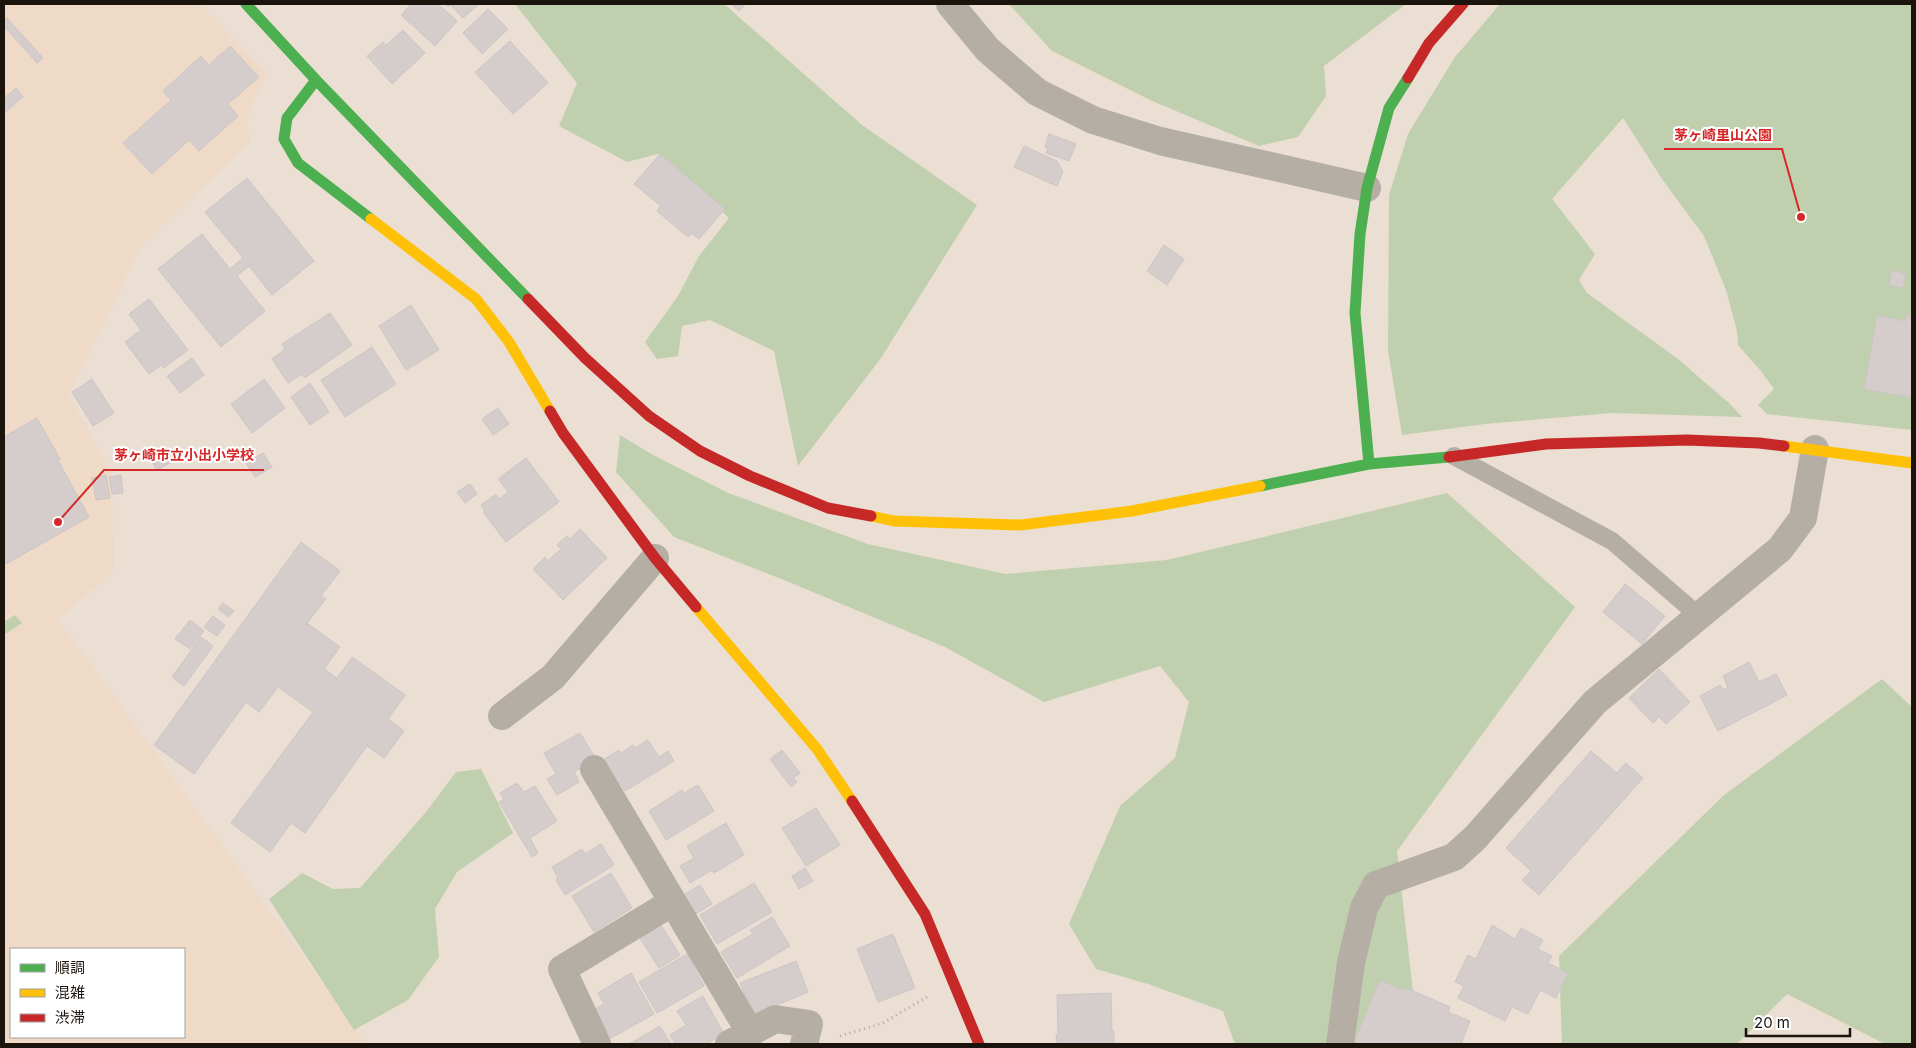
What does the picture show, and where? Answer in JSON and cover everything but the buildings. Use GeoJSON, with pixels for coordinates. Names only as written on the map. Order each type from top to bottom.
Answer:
{"type":"FeatureCollection","features":[{"type":"Feature","properties":{"kind":"street"},"geometry":{"type":"LineString","coordinates":[[246,4],[316,80],[584,358],[649,416],[700,451],[750,476],[828,508],[894,521],[1021,525],[1132,511],[1369,464],[1454,456],[1546,444],[1687,440],[1759,443],[1912,463]]}},
{"type":"Feature","properties":{"kind":"street"},"geometry":{"type":"LineString","coordinates":[[950,4],[988,50],[1037,92],[1093,120],[1160,141],[1367,188]]}},
{"type":"Feature","properties":{"kind":"street"},"geometry":{"type":"LineString","coordinates":[[1369,464],[1355,314],[1360,234],[1367,188],[1389,108],[1429,43],[1463,4]]}},
{"type":"Feature","properties":{"kind":"street"},"geometry":{"type":"LineString","coordinates":[[316,80],[287,118],[284,139],[298,163],[476,299],[510,342],[563,433],[655,558],[817,749],[877,837],[925,914],[979,1044]]}},
{"type":"Feature","properties":{"kind":"street"},"geometry":{"type":"LineString","coordinates":[[1340,1044],[1351,963],[1364,908],[1376,885],[1454,857],[1475,838],[1595,702],[1780,549],[1803,518],[1815,449]]}},
{"type":"Feature","properties":{"kind":"street"},"geometry":{"type":"LineString","coordinates":[[502,716],[553,678],[655,558]]}},
{"type":"Feature","properties":{"kind":"street"},"geometry":{"type":"LineString","coordinates":[[594,769],[673,902],[740,1038],[775,1019],[809,1024],[804,1044]]}},
{"type":"Feature","properties":{"kind":"street"},"geometry":{"type":"LineString","coordinates":[[596,1044],[562,969],[673,902]]}},
{"type":"Feature","properties":{"kind":"lane"},"geometry":{"type":"LineString","coordinates":[[1454,456],[1612,542],[1699,616]]}},
{"type":"Feature","properties":{"kind":"path"},"geometry":{"type":"LineString","coordinates":[[838,1036],[883,1023],[929,996]]}},
{"type":"Feature","properties":{"kind":"shaded area"},"geometry":{"type":"Polygon","coordinates":[[[4,4],[200,4],[266,73],[247,117],[250,142],[141,246],[69,396],[112,473],[114,572],[58,619],[366,1044],[4,1044],[4,4]]]}},
{"type":"Feature","properties":{"kind":"green space"},"geometry":{"type":"Polygon","coordinates":[[[515,4],[724,4],[862,125],[977,205],[881,358],[798,466],[774,351],[710,320],[682,326],[678,356],[657,359],[645,342],[678,296],[699,256],[729,218],[658,154],[627,162],[559,126],[577,83],[515,4]]]}},
{"type":"Feature","properties":{"kind":"green space"},"geometry":{"type":"Polygon","coordinates":[[[1009,4],[1406,4],[1324,66],[1326,96],[1298,137],[1259,146],[1150,100],[1052,51],[1009,4]]]}},
{"type":"Feature","properties":{"kind":"green space"},"geometry":{"type":"Polygon","coordinates":[[[1500,4],[1912,4],[1912,430],[1767,414],[1758,405],[1774,389],[1738,345],[1737,331],[1726,290],[1704,236],[1662,179],[1623,118],[1552,199],[1595,254],[1579,280],[1587,293],[1678,359],[1730,404],[1742,417],[1612,413],[1485,424],[1402,435],[1388,350],[1389,195],[1408,134],[1455,57],[1500,4]]]}},
{"type":"Feature","properties":{"kind":"green space"},"geometry":{"type":"Polygon","coordinates":[[[620,435],[653,455],[728,493],[868,544],[1005,574],[1167,560],[1447,493],[1575,607],[1397,851],[1419,1044],[1235,1044],[1223,1011],[1148,984],[1096,969],[1069,924],[1120,806],[1175,758],[1189,702],[1160,666],[1044,702],[945,647],[784,580],[674,537],[616,472],[620,435]]]}},
{"type":"Feature","properties":{"kind":"green space"},"geometry":{"type":"Polygon","coordinates":[[[15,615],[22,623],[4,635],[4,622],[15,615]]]}},
{"type":"Feature","properties":{"kind":"green space"},"geometry":{"type":"Polygon","coordinates":[[[1882,679],[1912,707],[1912,1044],[1885,1044],[1787,994],[1737,1044],[1562,1044],[1559,956],[1724,795],[1882,679]]]}},
{"type":"Feature","properties":{"kind":"green space"},"geometry":{"type":"Polygon","coordinates":[[[481,769],[513,833],[457,872],[435,909],[439,957],[408,1000],[354,1030],[269,899],[302,873],[333,889],[360,888],[426,812],[456,772],[481,769]]]}},
{"type":"Feature","properties":{"kind":"traffic: fast"},"geometry":{"type":"LineString","coordinates":[[246,4],[316,80],[528,299]]}},
{"type":"Feature","properties":{"kind":"traffic: fast"},"geometry":{"type":"LineString","coordinates":[[1369,464],[1355,313],[1360,234],[1367,188],[1389,108],[1408,78]]}},
{"type":"Feature","properties":{"kind":"traffic: fast"},"geometry":{"type":"LineString","coordinates":[[316,80],[287,118],[284,139],[298,163],[371,219]]}},
{"type":"Feature","properties":{"kind":"traffic: fast"},"geometry":{"type":"LineString","coordinates":[[1260,486],[1369,464],[1449,457]]}},
{"type":"Feature","properties":{"kind":"traffic: slow"},"geometry":{"type":"LineString","coordinates":[[371,219],[476,299],[509,342],[550,411]]}},
{"type":"Feature","properties":{"kind":"traffic: slow"},"geometry":{"type":"LineString","coordinates":[[1784,446],[1912,463]]}},
{"type":"Feature","properties":{"kind":"traffic: slow"},"geometry":{"type":"LineString","coordinates":[[871,516],[894,521],[1021,525],[1132,511],[1260,486]]}},
{"type":"Feature","properties":{"kind":"traffic: slow"},"geometry":{"type":"LineString","coordinates":[[696,607],[817,749],[852,801]]}},
{"type":"Feature","properties":{"kind":"traffic: jam"},"geometry":{"type":"LineString","coordinates":[[1408,78],[1429,43],[1463,4]]}},
{"type":"Feature","properties":{"kind":"traffic: jam"},"geometry":{"type":"LineString","coordinates":[[528,299],[585,358],[649,416],[700,451],[750,476],[828,508],[871,516]]}},
{"type":"Feature","properties":{"kind":"traffic: jam"},"geometry":{"type":"LineString","coordinates":[[550,411],[563,433],[655,558],[696,607]]}},
{"type":"Feature","properties":{"kind":"traffic: jam"},"geometry":{"type":"LineString","coordinates":[[1449,457],[1546,444],[1687,440],[1784,446]]}},
{"type":"Feature","properties":{"kind":"traffic: jam"},"geometry":{"type":"LineString","coordinates":[[852,801],[925,914],[979,1044]]}},
{"type":"Feature","properties":{"kind":"place","name":"茅ヶ崎里山公園"},"geometry":{"type":"Point","coordinates":[1801,217]}},
{"type":"Feature","properties":{"kind":"place","name":"茅ヶ崎市立小出小学校"},"geometry":{"type":"Point","coordinates":[58,522]}}]}
